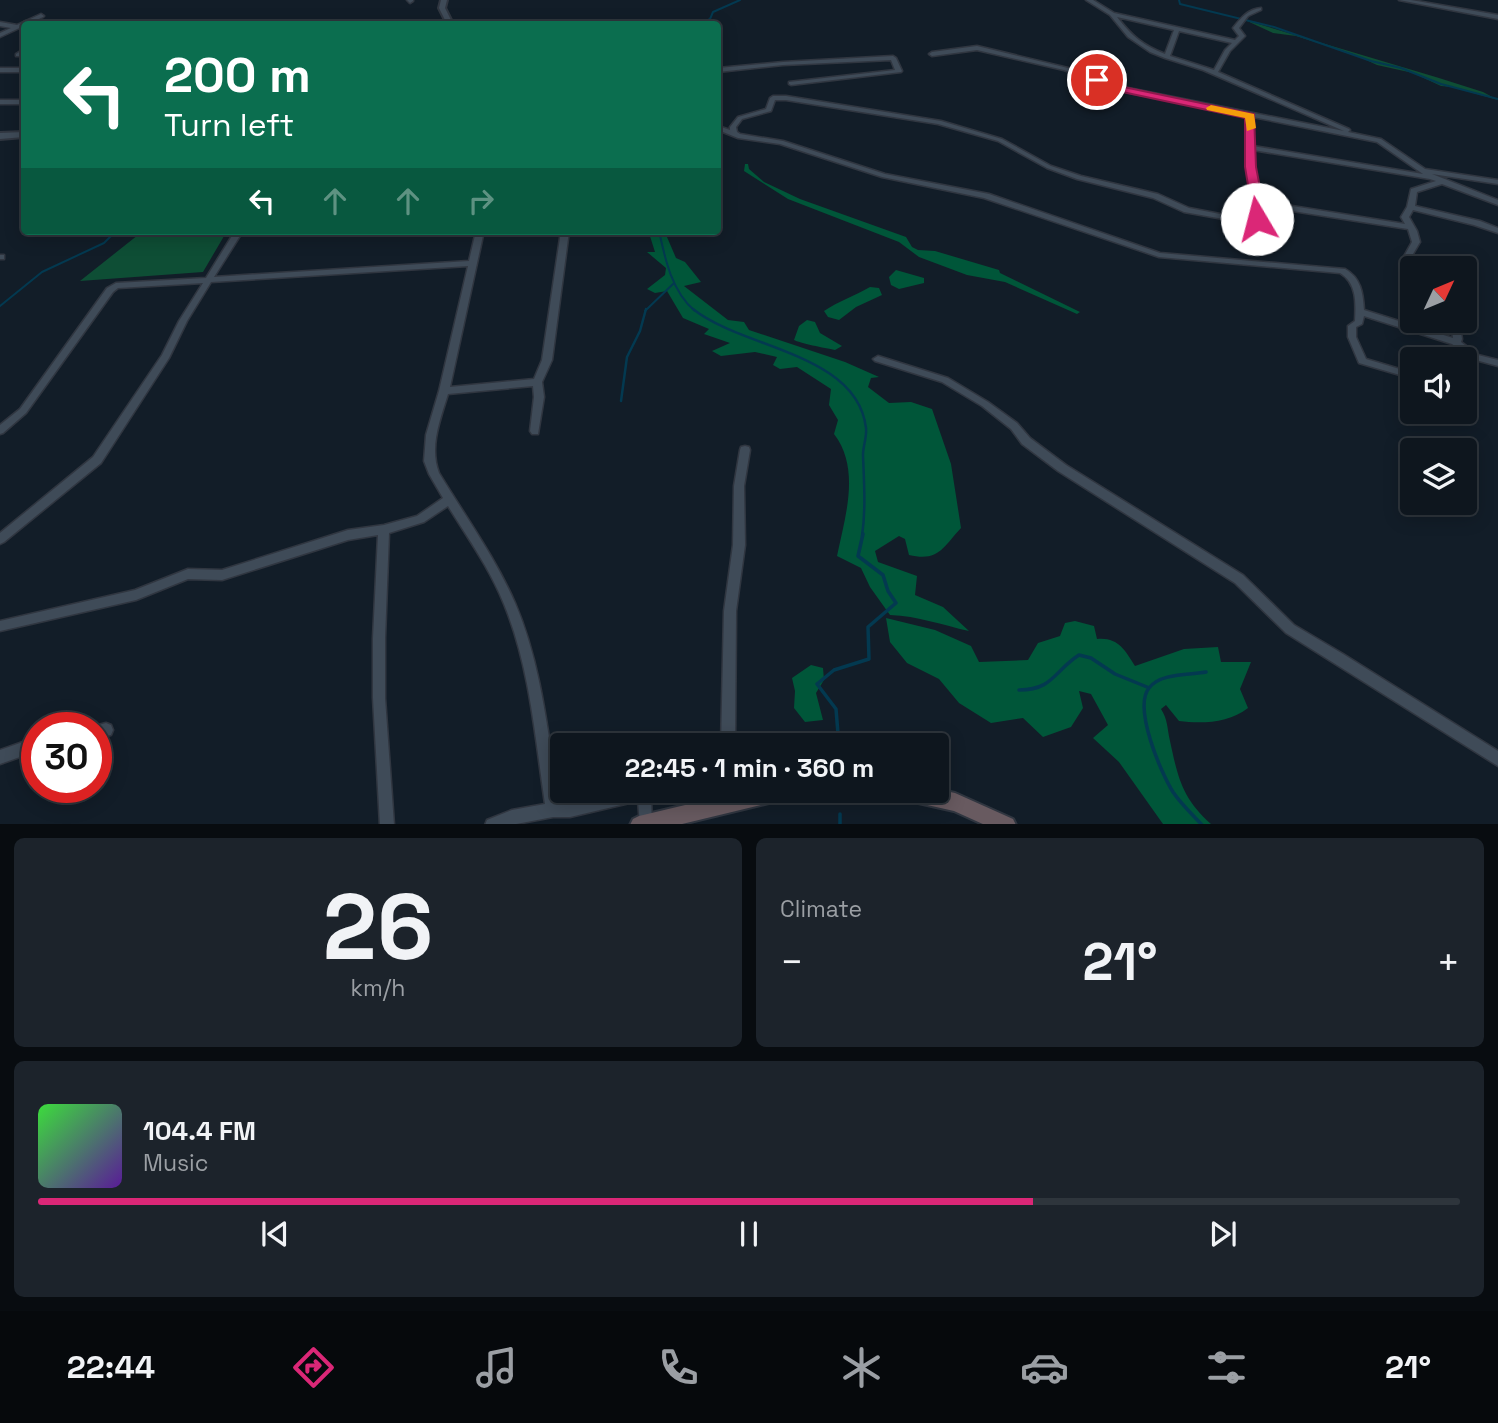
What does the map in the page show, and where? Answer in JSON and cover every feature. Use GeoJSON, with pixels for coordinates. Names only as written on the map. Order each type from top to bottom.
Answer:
{"type":"FeatureCollection","features":[{"type":"Feature","properties":{"kind":"main road"},"geometry":{"type":"LineString","coordinates":[[949,802],[1007,824]]}},
{"type":"Feature","properties":{"kind":"main road"},"geometry":{"type":"LineString","coordinates":[[643,823],[729,803]]}},
{"type":"Feature","properties":{"kind":"street"},"geometry":{"type":"LineString","coordinates":[[444,0],[442,8],[448,21]]}},
{"type":"Feature","properties":{"kind":"street"},"geometry":{"type":"LineString","coordinates":[[1089,0],[1112,14],[1236,42]]}},
{"type":"Feature","properties":{"kind":"street"},"geometry":{"type":"LineString","coordinates":[[1402,0],[1498,17]]}},
{"type":"Feature","properties":{"kind":"street"},"geometry":{"type":"LineString","coordinates":[[1215,73],[1242,36],[1236,28],[1243,19],[1259,9]]}},
{"type":"Feature","properties":{"kind":"street"},"geometry":{"type":"LineString","coordinates":[[1112,14],[1131,38],[1167,57],[1215,73],[1361,136]]}},
{"type":"Feature","properties":{"kind":"street"},"geometry":{"type":"LineString","coordinates":[[33,21],[41,16]]}},
{"type":"Feature","properties":{"kind":"street"},"geometry":{"type":"LineString","coordinates":[[0,24],[21,28]]}},
{"type":"Feature","properties":{"kind":"street"},"geometry":{"type":"LineString","coordinates":[[0,35],[21,28]]}},
{"type":"Feature","properties":{"kind":"street"},"geometry":{"type":"LineString","coordinates":[[1167,57],[1177,29]]}},
{"type":"Feature","properties":{"kind":"street"},"geometry":{"type":"LineString","coordinates":[[932,54],[977,48],[1066,69],[1116,88],[1361,136],[1379,141],[1441,182],[1498,204]]}},
{"type":"Feature","properties":{"kind":"street"},"geometry":{"type":"LineString","coordinates":[[721,70],[777,63],[892,58],[899,66],[899,71],[791,83]]}},
{"type":"Feature","properties":{"kind":"street"},"geometry":{"type":"LineString","coordinates":[[0,70],[21,70]]}},
{"type":"Feature","properties":{"kind":"street"},"geometry":{"type":"LineString","coordinates":[[734,133],[733,127],[740,118],[769,110],[773,98],[786,97],[910,117],[1011,144],[1035,160],[1064,173],[1155,196],[1187,210],[1252,222],[1257,219],[1257,203],[1252,185],[1250,116]]}},
{"type":"Feature","properties":{"kind":"street"},"geometry":{"type":"LineString","coordinates":[[0,102],[21,102]]}},
{"type":"Feature","properties":{"kind":"street"},"geometry":{"type":"LineString","coordinates":[[721,129],[780,142],[884,176],[986,196],[1159,254],[1335,269],[1348,273],[1358,286],[1361,312],[1359,322],[1352,326],[1352,337],[1362,361],[1400,372]]}},
{"type":"Feature","properties":{"kind":"street"},"geometry":{"type":"LineString","coordinates":[[0,136],[21,135]]}},
{"type":"Feature","properties":{"kind":"street"},"geometry":{"type":"LineString","coordinates":[[1252,148],[1498,182]]}},
{"type":"Feature","properties":{"kind":"street"},"geometry":{"type":"LineString","coordinates":[[1408,256],[1416,242],[1405,217],[1411,207],[1413,191],[1441,182]]}},
{"type":"Feature","properties":{"kind":"street"},"geometry":{"type":"LineString","coordinates":[[1257,203],[1409,227]]}},
{"type":"Feature","properties":{"kind":"street"},"geometry":{"type":"LineString","coordinates":[[1411,207],[1477,223],[1498,231]]}},
{"type":"Feature","properties":{"kind":"street"},"geometry":{"type":"LineString","coordinates":[[0,539],[97,460],[166,356],[183,321],[237,235]]}},
{"type":"Feature","properties":{"kind":"street"},"geometry":{"type":"LineString","coordinates":[[479,235],[431,435],[429,461],[449,500],[478,543],[510,604],[532,685],[553,810]]}},
{"type":"Feature","properties":{"kind":"street"},"geometry":{"type":"LineString","coordinates":[[534,431],[539,397],[537,382],[547,360],[564,235]]}},
{"type":"Feature","properties":{"kind":"street"},"geometry":{"type":"LineString","coordinates":[[0,430],[23,411],[110,290],[116,286],[472,263]]}},
{"type":"Feature","properties":{"kind":"street"},"geometry":{"type":"LineString","coordinates":[[1361,312],[1455,342],[1475,357],[1498,363]]}},
{"type":"Feature","properties":{"kind":"street"},"geometry":{"type":"LineString","coordinates":[[1455,342],[1458,339],[1457,333]]}},
{"type":"Feature","properties":{"kind":"street"},"geometry":{"type":"LineString","coordinates":[[878,359],[945,380],[985,404],[1014,426],[1026,441],[1062,468],[1239,579],[1290,629],[1498,759]]}},
{"type":"Feature","properties":{"kind":"street"},"geometry":{"type":"LineString","coordinates":[[443,391],[537,382]]}},
{"type":"Feature","properties":{"kind":"street"},"geometry":{"type":"LineString","coordinates":[[728,733],[730,611],[738,545],[739,486],[746,450]]}},
{"type":"Feature","properties":{"kind":"street"},"geometry":{"type":"LineString","coordinates":[[0,626],[136,595],[188,574],[222,575],[348,535],[384,530],[420,519],[449,500]]}},
{"type":"Feature","properties":{"kind":"street"},"geometry":{"type":"LineString","coordinates":[[384,530],[379,685],[387,824]]}},
{"type":"Feature","properties":{"kind":"street"},"geometry":{"type":"LineString","coordinates":[[0,757],[21,750]]}},
{"type":"Feature","properties":{"kind":"street"},"geometry":{"type":"LineString","coordinates":[[492,824],[512,817],[570,810],[600,803]]}},
{"type":"Feature","properties":{"kind":"street"},"geometry":{"type":"LineString","coordinates":[[643,823],[646,803]]}},
{"type":"Feature","properties":{"kind":"green space"},"geometry":{"type":"Polygon","coordinates":[[[1245,20],[1439,78],[1483,92],[1498,100],[1441,86],[1413,73],[1377,65],[1353,54],[1296,36],[1273,33],[1245,20]]]}},
{"type":"Feature","properties":{"kind":"green space"},"geometry":{"type":"Polygon","coordinates":[[[745,164],[764,182],[800,199],[906,237],[912,247],[918,250],[935,251],[999,270],[1000,273],[1080,312],[1077,314],[1005,282],[967,275],[919,257],[899,242],[788,199],[744,171],[745,164]]]}},
{"type":"Feature","properties":{"kind":"green space"},"geometry":{"type":"Polygon","coordinates":[[[138,235],[225,235],[203,272],[80,281],[138,235]]]}},
{"type":"Feature","properties":{"kind":"green space"},"geometry":{"type":"Polygon","coordinates":[[[650,235],[667,237],[676,258],[685,262],[701,282],[684,286],[728,320],[744,322],[749,330],[845,362],[879,377],[871,378],[868,387],[889,403],[911,402],[932,409],[951,464],[961,528],[945,547],[934,555],[909,555],[905,539],[899,536],[875,551],[878,562],[917,576],[915,595],[943,607],[969,631],[890,615],[870,587],[861,568],[837,556],[847,509],[849,478],[847,462],[834,434],[838,420],[829,405],[831,389],[797,367],[780,369],[773,365],[777,357],[755,352],[721,356],[712,351],[730,343],[704,334],[709,329],[683,318],[667,291],[655,293],[647,289],[665,275],[666,268],[647,252],[655,252],[650,235]]]}},
{"type":"Feature","properties":{"kind":"green space"},"geometry":{"type":"Polygon","coordinates":[[[896,270],[924,278],[924,283],[899,289],[891,285],[889,277],[896,270]]]}},
{"type":"Feature","properties":{"kind":"green space"},"geometry":{"type":"Polygon","coordinates":[[[870,287],[879,288],[882,295],[856,307],[839,320],[828,317],[824,311],[835,304],[870,287]]]}},
{"type":"Feature","properties":{"kind":"green space"},"geometry":{"type":"Polygon","coordinates":[[[807,320],[815,322],[820,333],[842,346],[835,350],[794,340],[799,326],[807,320]]]}},
{"type":"Feature","properties":{"kind":"green space"},"geometry":{"type":"Polygon","coordinates":[[[886,618],[935,630],[971,646],[979,662],[1028,660],[1038,643],[1060,636],[1065,623],[1075,621],[1094,626],[1097,639],[1116,642],[1135,666],[1184,649],[1218,647],[1221,662],[1251,662],[1240,689],[1248,708],[1241,713],[1215,721],[1188,722],[1179,721],[1166,705],[1161,709],[1183,787],[1193,805],[1211,824],[1163,824],[1119,762],[1093,738],[1108,725],[1091,694],[1079,691],[1083,708],[1071,727],[1043,737],[1023,718],[991,723],[959,703],[939,679],[907,663],[890,642],[886,618]]]}},
{"type":"Feature","properties":{"kind":"green space"},"geometry":{"type":"Polygon","coordinates":[[[811,665],[823,668],[824,680],[816,693],[823,720],[805,722],[794,708],[795,691],[792,678],[811,665]]]}},
{"type":"Feature","properties":{"kind":"waterway"},"geometry":{"type":"LineString","coordinates":[[706,21],[713,12],[740,0]]}},
{"type":"Feature","properties":{"kind":"waterway"},"geometry":{"type":"LineString","coordinates":[[1179,0],[1180,4],[1274,27],[1371,61],[1401,68],[1441,84],[1498,99]]}},
{"type":"Feature","properties":{"kind":"waterway"},"geometry":{"type":"LineString","coordinates":[[0,306],[42,272],[104,243],[112,235]]}},
{"type":"Feature","properties":{"kind":"waterway"},"geometry":{"type":"LineString","coordinates":[[660,235],[675,285],[693,309]]}},
{"type":"Feature","properties":{"kind":"waterway"},"geometry":{"type":"LineString","coordinates":[[646,310],[673,284]]}},
{"type":"Feature","properties":{"kind":"waterway"},"geometry":{"type":"LineString","coordinates":[[693,309],[714,323],[795,355],[820,368],[842,383],[858,403],[866,428],[862,536]]}},
{"type":"Feature","properties":{"kind":"waterway"},"geometry":{"type":"LineString","coordinates":[[621,401],[627,357],[640,331],[646,310]]}},
{"type":"Feature","properties":{"kind":"waterway"},"geometry":{"type":"LineString","coordinates":[[838,733],[836,709],[817,684],[834,670],[869,659],[868,627],[896,603],[888,591],[883,575],[858,556],[863,534]]}},
{"type":"Feature","properties":{"kind":"waterway"},"geometry":{"type":"LineString","coordinates":[[1019,690],[1039,687],[1046,683],[1079,655],[1091,658],[1115,674],[1147,687]]}},
{"type":"Feature","properties":{"kind":"waterway"},"geometry":{"type":"LineString","coordinates":[[1201,824],[1168,783],[1150,740],[1144,710],[1145,697],[1154,683],[1167,677],[1206,672]]}},
{"type":"Feature","properties":{"kind":"waterway"},"geometry":{"type":"LineString","coordinates":[[840,814],[840,824]]}},
{"type":"Feature","properties":{"kind":"slow traffic"},"geometry":{"type":"LineString","coordinates":[[1211,108],[1250,116],[1251,128]]}},
{"type":"Feature","properties":{"kind":"route"},"geometry":{"type":"LineString","coordinates":[[1097,80],[1116,88],[1250,116],[1250,167],[1257,203],[1257,219]]}}]}
